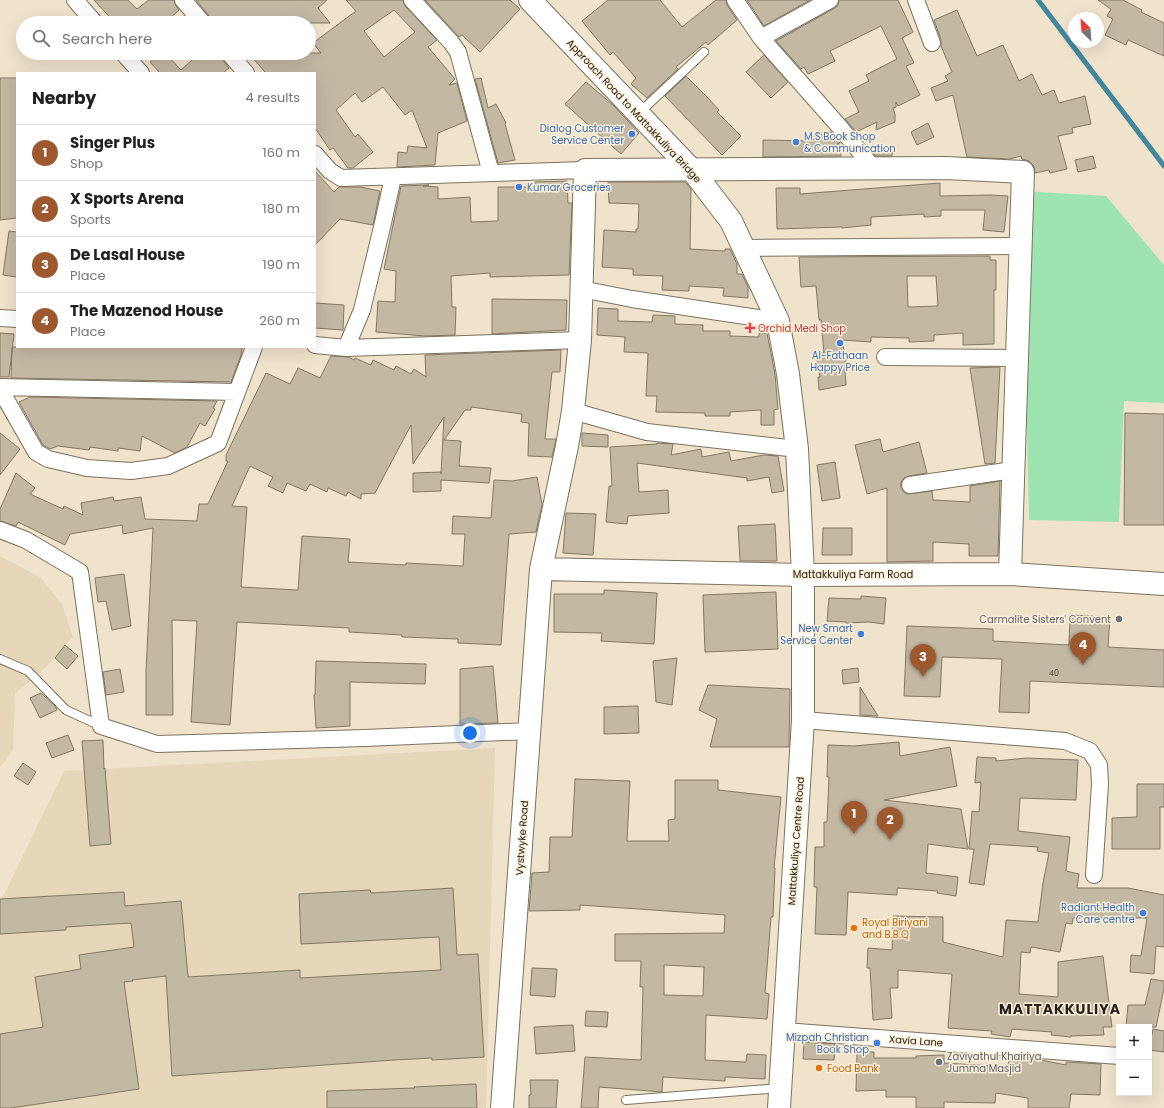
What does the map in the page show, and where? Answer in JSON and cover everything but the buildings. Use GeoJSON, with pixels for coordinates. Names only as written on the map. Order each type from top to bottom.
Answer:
{"type":"FeatureCollection","features":[{"type":"Feature","properties":{"kind":"street"},"geometry":{"type":"LineString","coordinates":[[75,0],[89,16]]}},
{"type":"Feature","properties":{"kind":"street"},"geometry":{"type":"LineString","coordinates":[[183,0],[197,16]]}},
{"type":"Feature","properties":{"kind":"street"},"geometry":{"type":"LineString","coordinates":[[412,0],[451,42],[458,52],[492,173]]}},
{"type":"Feature","properties":{"kind":"street","name":"Approach Road to Mattakkuliya Bridge"},"geometry":{"type":"LineString","coordinates":[[530,0],[692,170],[731,221],[744,248],[778,321],[788,374],[797,449],[803,575]]}},
{"type":"Feature","properties":{"kind":"street"},"geometry":{"type":"LineString","coordinates":[[735,0],[761,38],[838,125],[874,169]]}},
{"type":"Feature","properties":{"kind":"street"},"geometry":{"type":"LineString","coordinates":[[761,38],[830,0]]}},
{"type":"Feature","properties":{"kind":"street"},"geometry":{"type":"LineString","coordinates":[[916,0],[932,43]]}},
{"type":"Feature","properties":{"kind":"street"},"geometry":{"type":"LineString","coordinates":[[129,60],[140,72]]}},
{"type":"Feature","properties":{"kind":"street"},"geometry":{"type":"LineString","coordinates":[[235,60],[245,72]]}},
{"type":"Feature","properties":{"kind":"street"},"geometry":{"type":"LineString","coordinates":[[316,155],[330,171],[341,178],[585,170],[946,168],[1023,172],[1010,574]]}},
{"type":"Feature","properties":{"kind":"street","name":"Vystwyke Road"},"geometry":{"type":"LineString","coordinates":[[502,1108],[541,568],[573,411],[580,340],[585,170]]}},
{"type":"Feature","properties":{"kind":"street"},"geometry":{"type":"LineString","coordinates":[[346,348],[362,310],[393,177]]}},
{"type":"Feature","properties":{"kind":"street"},"geometry":{"type":"LineString","coordinates":[[744,248],[1020,246]]}},
{"type":"Feature","properties":{"kind":"street"},"geometry":{"type":"LineString","coordinates":[[581,289],[632,299],[778,321]]}},
{"type":"Feature","properties":{"kind":"street"},"geometry":{"type":"LineString","coordinates":[[0,318],[16,319]]}},
{"type":"Feature","properties":{"kind":"street"},"geometry":{"type":"LineString","coordinates":[[316,345],[346,348],[580,340]]}},
{"type":"Feature","properties":{"kind":"street"},"geometry":{"type":"LineString","coordinates":[[0,388],[36,452],[48,459],[88,468],[131,471],[168,466],[218,444],[254,348]]}},
{"type":"Feature","properties":{"kind":"street"},"geometry":{"type":"LineString","coordinates":[[885,357],[1017,358]]}},
{"type":"Feature","properties":{"kind":"street"},"geometry":{"type":"LineString","coordinates":[[0,388],[237,392]]}},
{"type":"Feature","properties":{"kind":"street"},"geometry":{"type":"LineString","coordinates":[[573,411],[647,432],[797,449]]}},
{"type":"Feature","properties":{"kind":"street"},"geometry":{"type":"LineString","coordinates":[[910,485],[1013,470]]}},
{"type":"Feature","properties":{"kind":"street"},"geometry":{"type":"LineString","coordinates":[[0,530],[26,540],[80,572],[101,726],[157,744],[530,731]]}},
{"type":"Feature","properties":{"kind":"street","name":"Mattakkuliya Farm Road"},"geometry":{"type":"LineString","coordinates":[[541,568],[803,575],[1010,574],[1164,584]]}},
{"type":"Feature","properties":{"kind":"street","name":"Mattakkuliya Centre Road"},"geometry":{"type":"LineString","coordinates":[[780,1098],[803,720],[803,575]]}},
{"type":"Feature","properties":{"kind":"street"},"geometry":{"type":"LineString","coordinates":[[803,720],[1065,741],[1090,751],[1099,766],[1100,784],[1094,875]]}},
{"type":"Feature","properties":{"kind":"street","name":"Xavia Lane"},"geometry":{"type":"LineString","coordinates":[[784,1031],[1116,1056]]}},
{"type":"Feature","properties":{"kind":"lane"},"geometry":{"type":"LineString","coordinates":[[638,113],[704,52]]}},
{"type":"Feature","properties":{"kind":"lane"},"geometry":{"type":"LineString","coordinates":[[0,659],[28,671],[66,710],[101,726]]}},
{"type":"Feature","properties":{"kind":"lane"},"geometry":{"type":"LineString","coordinates":[[626,1100],[780,1098]]}},
{"type":"Feature","properties":{"kind":"shaded area"},"geometry":{"type":"Polygon","coordinates":[[[0,556],[41,578],[62,604],[73,637],[46,667],[15,694],[13,750],[0,767],[0,556]]]}},
{"type":"Feature","properties":{"kind":"shaded area"},"geometry":{"type":"Polygon","coordinates":[[[495,748],[486,1108],[0,1108],[0,903],[64,771],[495,748]]]}},
{"type":"Feature","properties":{"kind":"green space"},"geometry":{"type":"Polygon","coordinates":[[[1022,191],[1106,196],[1164,265],[1164,403],[1124,401],[1119,522],[1029,520],[1022,191]]]}},
{"type":"Feature","properties":{"kind":"waterway"},"geometry":{"type":"LineString","coordinates":[[1038,0],[1164,166]]}},
{"type":"Feature","properties":{"kind":"place","name":"Dialog Customer Service Center"},"geometry":{"type":"Point","coordinates":[632,134]}},
{"type":"Feature","properties":{"kind":"place","name":"M.S Book Shop & Communication"},"geometry":{"type":"Point","coordinates":[796,142]}},
{"type":"Feature","properties":{"kind":"place","name":"Kumar Groceries"},"geometry":{"type":"Point","coordinates":[519,187]}},
{"type":"Feature","properties":{"kind":"place","name":"Orchid Medi Shop"},"geometry":{"type":"Point","coordinates":[750,328]}},
{"type":"Feature","properties":{"kind":"place","name":"Al-Fathaan Happy Price"},"geometry":{"type":"Point","coordinates":[840,343]}},
{"type":"Feature","properties":{"kind":"place","name":"Carmalite Sisters' Convent"},"geometry":{"type":"Point","coordinates":[1119,619]}},
{"type":"Feature","properties":{"kind":"place","name":"New Smart Service Center"},"geometry":{"type":"Point","coordinates":[861,634]}},
{"type":"Feature","properties":{"kind":"place","name":"The Mazenod House"},"geometry":{"type":"Point","coordinates":[1083,665]}},
{"type":"Feature","properties":{"kind":"place","name":"De Lasal House"},"geometry":{"type":"Point","coordinates":[923,677]}},
{"type":"Feature","properties":{"kind":"place","name":"Singer Plus"},"geometry":{"type":"Point","coordinates":[854,834]}},
{"type":"Feature","properties":{"kind":"place","name":"X Sports Arena"},"geometry":{"type":"Point","coordinates":[890,840]}},
{"type":"Feature","properties":{"kind":"place","name":"Radiant Health Care centre"},"geometry":{"type":"Point","coordinates":[1143,913]}},
{"type":"Feature","properties":{"kind":"place","name":"Royal Biriyani and B.B.Q"},"geometry":{"type":"Point","coordinates":[854,928]}},
{"type":"Feature","properties":{"kind":"place","name":"Mizpah Christian Book Shop"},"geometry":{"type":"Point","coordinates":[877,1043]}},
{"type":"Feature","properties":{"kind":"place","name":"Zaviyathul Khairiya Jumma Masjid"},"geometry":{"type":"Point","coordinates":[939,1062]}},
{"type":"Feature","properties":{"kind":"place","name":"Food Bank"},"geometry":{"type":"Point","coordinates":[819,1068]}},
{"type":"Feature","properties":{"kind":"district","name":"MATTAKKULIYA"},"geometry":{"type":"Point","coordinates":[1060,1009]}}]}
